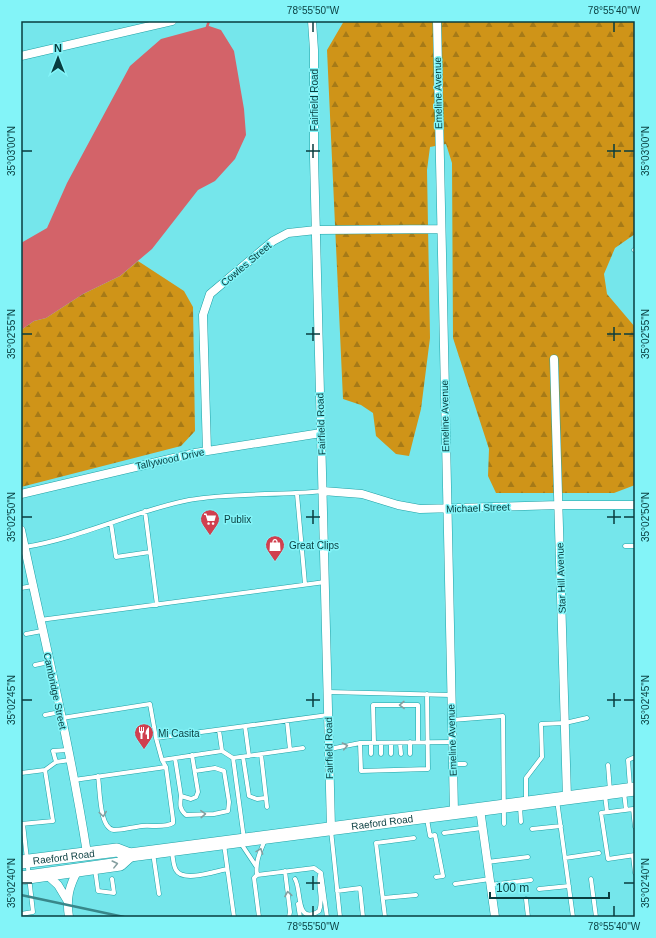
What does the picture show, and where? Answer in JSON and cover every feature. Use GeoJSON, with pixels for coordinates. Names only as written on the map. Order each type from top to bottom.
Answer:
{"type":"FeatureCollection","features":[{"type":"Feature","properties":{"kind":"main road","name":"Raeford Road"},"geometry":{"type":"LineString","coordinates":[[24,862],[117,850],[130,855],[630,789]]}},
{"type":"Feature","properties":{"kind":"main road","name":"Raeford Road"},"geometry":{"type":"LineString","coordinates":[[25,878],[120,864],[130,855]]}},
{"type":"Feature","properties":{"kind":"street"},"geometry":{"type":"LineString","coordinates":[[21,56],[172,21]]}},
{"type":"Feature","properties":{"kind":"street","name":"Fairfield Road"},"geometry":{"type":"LineString","coordinates":[[312,21],[314,50],[316,230],[331,828]]}},
{"type":"Feature","properties":{"kind":"street","name":"Emeline Avenue"},"geometry":{"type":"LineString","coordinates":[[437,21],[454,812]]}},
{"type":"Feature","properties":{"kind":"street","name":"Cowles Street"},"geometry":{"type":"LineString","coordinates":[[207,451],[203,315],[210,294],[278,238],[298,231],[441,229]]}},
{"type":"Feature","properties":{"kind":"street","name":"Star Hill Avenue"},"geometry":{"type":"LineString","coordinates":[[554,359],[565,723],[562,798]]}},
{"type":"Feature","properties":{"kind":"street","name":"Tallywood Drive"},"geometry":{"type":"LineString","coordinates":[[21,494],[207,451],[321,433]]}},
{"type":"Feature","properties":{"kind":"street","name":"Michael Street"},"geometry":{"type":"LineString","coordinates":[[323,491],[362,494],[398,505],[420,509],[559,505],[635,506]]}},
{"type":"Feature","properties":{"kind":"street","name":"Cambridge Street"},"geometry":{"type":"LineString","coordinates":[[21,530],[61,715],[74,780],[86,853]]}},
{"type":"Feature","properties":{"kind":"street"},"geometry":{"type":"LineString","coordinates":[[480,809],[490,882],[493,917]]}},
{"type":"Feature","properties":{"kind":"street"},"geometry":{"type":"LineString","coordinates":[[69,917],[67,900],[70,887],[78,870]]}},
{"type":"Feature","properties":{"kind":"street"},"geometry":{"type":"LineString","coordinates":[[47,875],[58,885],[67,900]]}},
{"type":"Feature","properties":{"kind":"lane"},"geometry":{"type":"LineString","coordinates":[[25,548],[49,544],[145,511],[191,500],[297,494],[323,491]]}},
{"type":"Feature","properties":{"kind":"lane"},"geometry":{"type":"LineString","coordinates":[[297,494],[305,584]]}},
{"type":"Feature","properties":{"kind":"lane"},"geometry":{"type":"LineString","coordinates":[[145,511],[157,605]]}},
{"type":"Feature","properties":{"kind":"lane"},"geometry":{"type":"LineString","coordinates":[[111,523],[116,557],[150,552]]}},
{"type":"Feature","properties":{"kind":"lane"},"geometry":{"type":"LineString","coordinates":[[625,546],[635,546]]}},
{"type":"Feature","properties":{"kind":"lane"},"geometry":{"type":"LineString","coordinates":[[40,620],[326,582]]}},
{"type":"Feature","properties":{"kind":"lane"},"geometry":{"type":"LineString","coordinates":[[21,588],[33,586]]}},
{"type":"Feature","properties":{"kind":"lane"},"geometry":{"type":"LineString","coordinates":[[26,634],[42,631]]}},
{"type":"Feature","properties":{"kind":"lane"},"geometry":{"type":"LineString","coordinates":[[35,665],[50,662]]}},
{"type":"Feature","properties":{"kind":"lane"},"geometry":{"type":"LineString","coordinates":[[328,692],[451,694]]}},
{"type":"Feature","properties":{"kind":"lane"},"geometry":{"type":"LineString","coordinates":[[360,742],[361,771],[410,767],[428,769],[427,694]]}},
{"type":"Feature","properties":{"kind":"lane"},"geometry":{"type":"LineString","coordinates":[[45,715],[61,715],[150,704],[156,738],[162,760],[166,767],[173,823],[170,825],[151,825],[113,830],[107,826],[103,820],[98,776]]}},
{"type":"Feature","properties":{"kind":"lane"},"geometry":{"type":"LineString","coordinates":[[372,754],[373,705],[418,705],[418,742]]}},
{"type":"Feature","properties":{"kind":"lane"},"geometry":{"type":"LineString","coordinates":[[156,738],[329,715]]}},
{"type":"Feature","properties":{"kind":"lane"},"geometry":{"type":"LineString","coordinates":[[452,720],[503,716],[504,824]]}},
{"type":"Feature","properties":{"kind":"lane"},"geometry":{"type":"LineString","coordinates":[[521,822],[526,778],[542,757],[541,724],[565,723],[587,718]]}},
{"type":"Feature","properties":{"kind":"lane"},"geometry":{"type":"LineString","coordinates":[[287,721],[290,750]]}},
{"type":"Feature","properties":{"kind":"lane"},"geometry":{"type":"LineString","coordinates":[[245,726],[249,756]]}},
{"type":"Feature","properties":{"kind":"lane"},"geometry":{"type":"LineString","coordinates":[[219,730],[222,751]]}},
{"type":"Feature","properties":{"kind":"lane"},"geometry":{"type":"LineString","coordinates":[[330,749],[360,742],[452,742]]}},
{"type":"Feature","properties":{"kind":"lane"},"geometry":{"type":"LineString","coordinates":[[381,742],[381,754]]}},
{"type":"Feature","properties":{"kind":"lane"},"geometry":{"type":"LineString","coordinates":[[390,742],[391,754]]}},
{"type":"Feature","properties":{"kind":"lane"},"geometry":{"type":"LineString","coordinates":[[400,742],[401,754]]}},
{"type":"Feature","properties":{"kind":"lane"},"geometry":{"type":"LineString","coordinates":[[410,742],[410,754]]}},
{"type":"Feature","properties":{"kind":"lane"},"geometry":{"type":"LineString","coordinates":[[162,760],[222,751],[233,758],[303,748]]}},
{"type":"Feature","properties":{"kind":"lane"},"geometry":{"type":"LineString","coordinates":[[56,762],[53,751],[67,750]]}},
{"type":"Feature","properties":{"kind":"lane"},"geometry":{"type":"LineString","coordinates":[[261,754],[267,807]]}},
{"type":"Feature","properties":{"kind":"lane"},"geometry":{"type":"LineString","coordinates":[[181,796],[191,799],[196,797],[198,792],[192,755]]}},
{"type":"Feature","properties":{"kind":"lane"},"geometry":{"type":"LineString","coordinates":[[243,756],[250,796],[257,799],[265,798]]}},
{"type":"Feature","properties":{"kind":"lane"},"geometry":{"type":"LineString","coordinates":[[626,810],[630,789],[628,760],[635,756]]}},
{"type":"Feature","properties":{"kind":"lane"},"geometry":{"type":"LineString","coordinates":[[175,758],[182,811],[186,815],[214,814],[228,811],[229,802],[224,771],[215,768],[195,771]]}},
{"type":"Feature","properties":{"kind":"lane"},"geometry":{"type":"LineString","coordinates":[[233,758],[241,840],[256,866],[257,875],[254,878],[259,917]]}},
{"type":"Feature","properties":{"kind":"lane"},"geometry":{"type":"LineString","coordinates":[[21,773],[45,770],[56,762],[70,760]]}},
{"type":"Feature","properties":{"kind":"lane"},"geometry":{"type":"LineString","coordinates":[[453,764],[465,764]]}},
{"type":"Feature","properties":{"kind":"lane"},"geometry":{"type":"LineString","coordinates":[[382,765],[382,770]]}},
{"type":"Feature","properties":{"kind":"lane"},"geometry":{"type":"LineString","coordinates":[[607,812],[608,765]]}},
{"type":"Feature","properties":{"kind":"lane"},"geometry":{"type":"LineString","coordinates":[[372,766],[372,771]]}},
{"type":"Feature","properties":{"kind":"lane"},"geometry":{"type":"LineString","coordinates":[[74,780],[166,767]]}},
{"type":"Feature","properties":{"kind":"lane"},"geometry":{"type":"LineString","coordinates":[[21,914],[33,912],[25,878],[22,824],[53,821],[45,770]]}},
{"type":"Feature","properties":{"kind":"lane"},"geometry":{"type":"LineString","coordinates":[[562,798],[561,826],[573,917]]}},
{"type":"Feature","properties":{"kind":"lane"},"geometry":{"type":"LineString","coordinates":[[635,827],[633,809],[601,813],[608,859],[634,856],[635,873]]}},
{"type":"Feature","properties":{"kind":"lane"},"geometry":{"type":"LineString","coordinates":[[427,815],[430,836],[435,835],[443,876],[436,877]]}},
{"type":"Feature","properties":{"kind":"lane"},"geometry":{"type":"LineString","coordinates":[[532,829],[561,826]]}},
{"type":"Feature","properties":{"kind":"lane"},"geometry":{"type":"LineString","coordinates":[[331,828],[340,917]]}},
{"type":"Feature","properties":{"kind":"lane"},"geometry":{"type":"LineString","coordinates":[[444,833],[482,828]]}},
{"type":"Feature","properties":{"kind":"lane"},"geometry":{"type":"LineString","coordinates":[[256,866],[266,836]]}},
{"type":"Feature","properties":{"kind":"lane"},"geometry":{"type":"LineString","coordinates":[[385,917],[376,843],[414,838]]}},
{"type":"Feature","properties":{"kind":"lane"},"geometry":{"type":"LineString","coordinates":[[224,842],[234,917]]}},
{"type":"Feature","properties":{"kind":"lane"},"geometry":{"type":"LineString","coordinates":[[172,849],[176,869],[182,875],[190,877],[228,869]]}},
{"type":"Feature","properties":{"kind":"lane"},"geometry":{"type":"LineString","coordinates":[[153,852],[159,894]]}},
{"type":"Feature","properties":{"kind":"lane"},"geometry":{"type":"LineString","coordinates":[[565,858],[599,853]]}},
{"type":"Feature","properties":{"kind":"lane"},"geometry":{"type":"LineString","coordinates":[[487,862],[528,857]]}},
{"type":"Feature","properties":{"kind":"lane"},"geometry":{"type":"LineString","coordinates":[[95,867],[98,891],[114,893],[112,879]]}},
{"type":"Feature","properties":{"kind":"lane"},"geometry":{"type":"LineString","coordinates":[[257,875],[314,868],[321,872]]}},
{"type":"Feature","properties":{"kind":"lane"},"geometry":{"type":"LineString","coordinates":[[294,870],[301,910],[306,914],[315,914],[321,907],[318,882],[321,872]]}},
{"type":"Feature","properties":{"kind":"lane"},"geometry":{"type":"LineString","coordinates":[[284,871],[289,901],[289,917]]}},
{"type":"Feature","properties":{"kind":"lane"},"geometry":{"type":"LineString","coordinates":[[321,872],[327,917]]}},
{"type":"Feature","properties":{"kind":"lane"},"geometry":{"type":"LineString","coordinates":[[296,879],[300,917]]}},
{"type":"Feature","properties":{"kind":"lane"},"geometry":{"type":"LineString","coordinates":[[591,879],[596,917]]}},
{"type":"Feature","properties":{"kind":"lane"},"geometry":{"type":"LineString","coordinates":[[455,884],[531,880]]}},
{"type":"Feature","properties":{"kind":"lane"},"geometry":{"type":"LineString","coordinates":[[539,889],[569,886]]}},
{"type":"Feature","properties":{"kind":"lane"},"geometry":{"type":"LineString","coordinates":[[337,891],[360,888],[363,917]]}},
{"type":"Feature","properties":{"kind":"lane"},"geometry":{"type":"LineString","coordinates":[[383,898],[416,895]]}},
{"type":"Feature","properties":{"kind":"lane"},"geometry":{"type":"LineString","coordinates":[[526,899],[528,917]]}},
{"type":"Feature","properties":{"kind":"green space"},"geometry":{"type":"Polygon","coordinates":[[[344,21],[635,21],[635,234],[615,248],[604,274],[607,294],[635,327],[635,485],[614,493],[496,493],[488,476],[489,449],[453,338],[452,163],[446,144],[430,147],[427,170],[430,338],[421,409],[409,456],[396,454],[376,436],[373,413],[361,405],[343,399],[327,50],[344,21]]]}},
{"type":"Feature","properties":{"kind":"green space"},"geometry":{"type":"Polygon","coordinates":[[[138,261],[184,291],[193,307],[195,431],[181,446],[21,487],[21,330],[34,321],[46,318],[83,294],[120,276],[138,261]]]}},
{"type":"Feature","properties":{"kind":"shaded area"},"geometry":{"type":"Polygon","coordinates":[[[209,26],[221,30],[234,51],[244,109],[246,135],[235,159],[215,181],[198,190],[152,249],[120,276],[83,294],[46,318],[34,321],[21,330],[21,243],[47,228],[67,183],[130,66],[161,39],[209,26]]]}},
{"type":"Feature","properties":{"kind":"waterway"},"geometry":{"type":"LineString","coordinates":[[207,27],[209,21]]}},
{"type":"Feature","properties":{"kind":"railway"},"geometry":{"type":"LineString","coordinates":[[21,895],[124,917]]}},
{"type":"Feature","properties":{"kind":"place","name":"Publix"},"geometry":{"type":"Point","coordinates":[210,536]}},
{"type":"Feature","properties":{"kind":"place","name":"Great Clips"},"geometry":{"type":"Point","coordinates":[275,562]}},
{"type":"Feature","properties":{"kind":"place","name":"Mi Casita"},"geometry":{"type":"Point","coordinates":[144,750]}}]}
